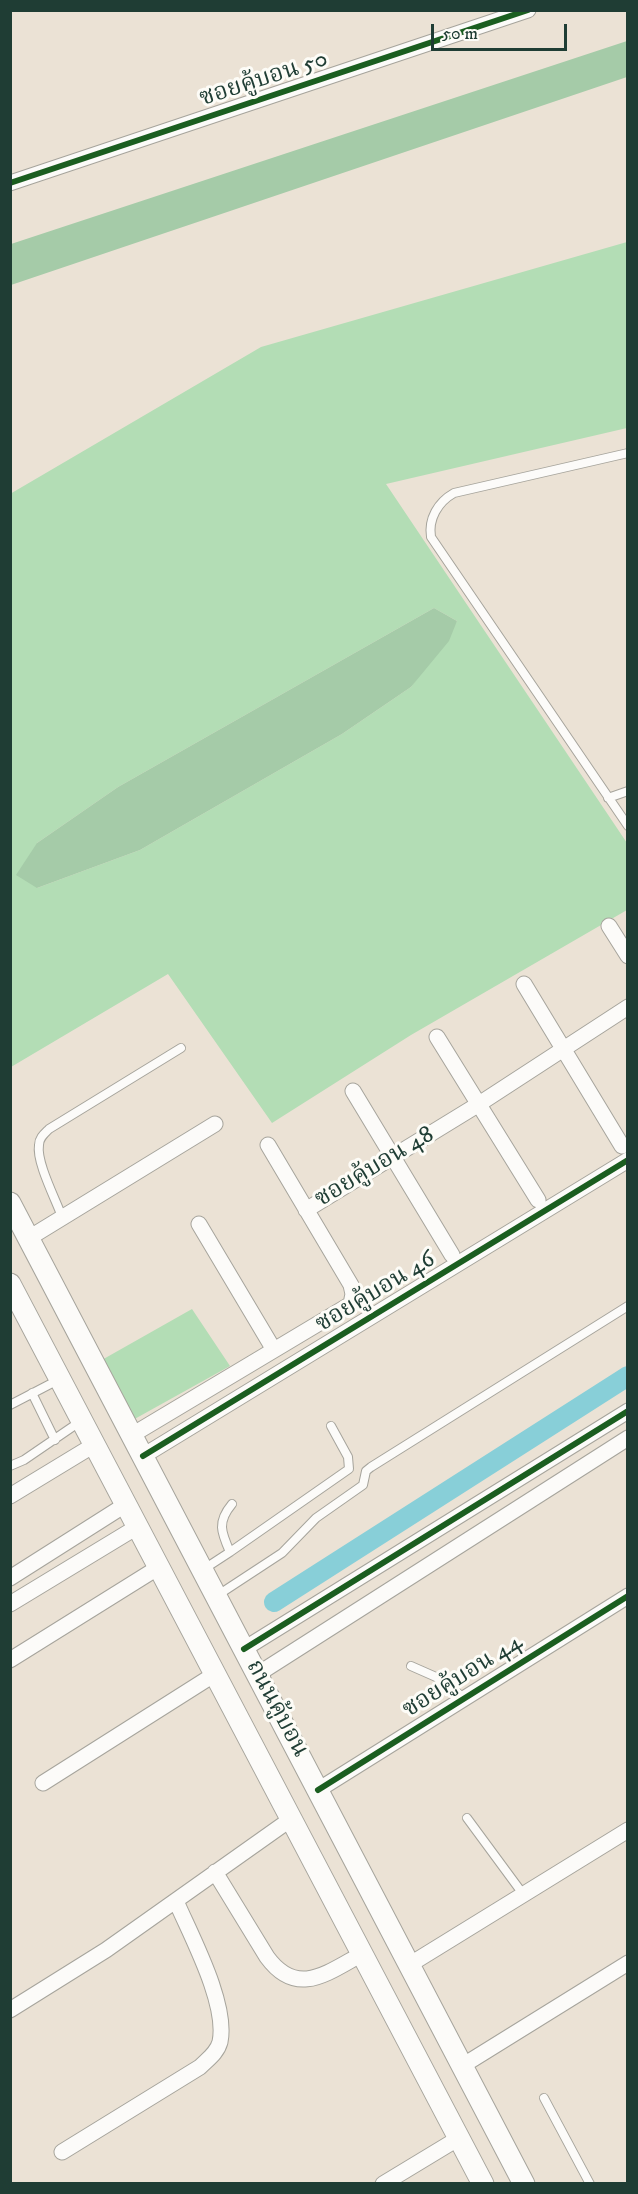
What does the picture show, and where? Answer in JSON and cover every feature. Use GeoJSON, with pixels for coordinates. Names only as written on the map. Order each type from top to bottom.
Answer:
{"type":"FeatureCollection","features":[{"type":"Feature","properties":{"kind":"main road","name":"ถนนคู้บอน"},"geometry":{"type":"LineString","coordinates":[[10,1203],[524,2184]]}},
{"type":"Feature","properties":{"kind":"main road","name":"ถนนคู้บอน"},"geometry":{"type":"LineString","coordinates":[[10,1284],[483,2184]]}},
{"type":"Feature","properties":{"kind":"street","name":"ซอยคู้บอน 50"},"geometry":{"type":"LineString","coordinates":[[10,183],[528,10]]}},
{"type":"Feature","properties":{"kind":"street"},"geometry":{"type":"LineString","coordinates":[[609,926],[627,956]]}},
{"type":"Feature","properties":{"kind":"street"},"geometry":{"type":"LineString","coordinates":[[524,984],[625,1153]]}},
{"type":"Feature","properties":{"kind":"street","name":"ซอยคู้บอน 48"},"geometry":{"type":"LineString","coordinates":[[132,1435],[351,1304],[353,1299],[351,1285],[306,1209],[565,1050],[627,1007]]}},
{"type":"Feature","properties":{"kind":"street"},"geometry":{"type":"LineString","coordinates":[[437,1037],[538,1200]]}},
{"type":"Feature","properties":{"kind":"street"},"geometry":{"type":"LineString","coordinates":[[353,1091],[452,1255]]}},
{"type":"Feature","properties":{"kind":"street"},"geometry":{"type":"LineString","coordinates":[[29,1238],[215,1124]]}},
{"type":"Feature","properties":{"kind":"street"},"geometry":{"type":"LineString","coordinates":[[268,1145],[306,1209]]}},
{"type":"Feature","properties":{"kind":"street","name":"ซอยคู้บอน 46"},"geometry":{"type":"LineString","coordinates":[[143,1456],[625,1153]]}},
{"type":"Feature","properties":{"kind":"street"},"geometry":{"type":"LineString","coordinates":[[199,1224],[274,1350]]}},
{"type":"Feature","properties":{"kind":"street"},"geometry":{"type":"LineString","coordinates":[[244,1649],[627,1411]]}},
{"type":"Feature","properties":{"kind":"street"},"geometry":{"type":"LineString","coordinates":[[258,1674],[627,1438]]}},
{"type":"Feature","properties":{"kind":"street"},"geometry":{"type":"LineString","coordinates":[[10,1496],[94,1444]]}},
{"type":"Feature","properties":{"kind":"street"},"geometry":{"type":"LineString","coordinates":[[10,1578],[125,1505]]}},
{"type":"Feature","properties":{"kind":"street"},"geometry":{"type":"LineString","coordinates":[[10,1604],[137,1527]]}},
{"type":"Feature","properties":{"kind":"street"},"geometry":{"type":"LineString","coordinates":[[10,1660],[159,1568]]}},
{"type":"Feature","properties":{"kind":"street","name":"ซอยคู้บอน 44"},"geometry":{"type":"LineString","coordinates":[[318,1791],[463,1697],[627,1596]]}},
{"type":"Feature","properties":{"kind":"street"},"geometry":{"type":"LineString","coordinates":[[43,1783],[216,1674]]}},
{"type":"Feature","properties":{"kind":"street"},"geometry":{"type":"LineString","coordinates":[[10,2010],[106,1950],[291,1819]]}},
{"type":"Feature","properties":{"kind":"street"},"geometry":{"type":"LineString","coordinates":[[409,1965],[627,1830]]}},
{"type":"Feature","properties":{"kind":"street"},"geometry":{"type":"LineString","coordinates":[[215,1872],[267,1957],[275,1968],[288,1976],[301,1980],[313,1979],[362,1954]]}},
{"type":"Feature","properties":{"kind":"street"},"geometry":{"type":"LineString","coordinates":[[62,2152],[200,2067],[214,2054],[219,2044],[220,2020],[213,1991],[176,1901]]}},
{"type":"Feature","properties":{"kind":"street"},"geometry":{"type":"LineString","coordinates":[[462,2066],[627,1963]]}},
{"type":"Feature","properties":{"kind":"street"},"geometry":{"type":"LineString","coordinates":[[383,2184],[459,2138]]}},
{"type":"Feature","properties":{"kind":"lane"},"geometry":{"type":"LineString","coordinates":[[627,453],[454,493],[436,511],[430,531],[431,537],[627,826]]}},
{"type":"Feature","properties":{"kind":"lane"},"geometry":{"type":"LineString","coordinates":[[608,798],[627,791]]}},
{"type":"Feature","properties":{"kind":"lane"},"geometry":{"type":"LineString","coordinates":[[62,1217],[40,1159],[38,1147],[40,1139],[49,1129],[181,1048]]}},
{"type":"Feature","properties":{"kind":"lane"},"geometry":{"type":"LineString","coordinates":[[217,1596],[282,1553],[316,1518],[363,1485],[366,1471],[371,1467],[627,1306]]}},
{"type":"Feature","properties":{"kind":"lane"},"geometry":{"type":"LineString","coordinates":[[10,1405],[60,1379]]}},
{"type":"Feature","properties":{"kind":"lane"},"geometry":{"type":"LineString","coordinates":[[33,1393],[55,1440]]}},
{"type":"Feature","properties":{"kind":"lane"},"geometry":{"type":"LineString","coordinates":[[10,1466],[55,1440],[82,1420]]}},
{"type":"Feature","properties":{"kind":"lane"},"geometry":{"type":"LineString","coordinates":[[203,1570],[349,1469],[348,1457],[331,1426]]}},
{"type":"Feature","properties":{"kind":"lane"},"geometry":{"type":"LineString","coordinates":[[230,1552],[221,1527],[221,1519],[232,1504]]}},
{"type":"Feature","properties":{"kind":"lane"},"geometry":{"type":"LineString","coordinates":[[411,1666],[436,1677],[463,1697]]}},
{"type":"Feature","properties":{"kind":"lane"},"geometry":{"type":"LineString","coordinates":[[467,1818],[523,1894]]}},
{"type":"Feature","properties":{"kind":"lane"},"geometry":{"type":"LineString","coordinates":[[544,2098],[590,2184]]}},
{"type":"Feature","properties":{"kind":"green space"},"geometry":{"type":"Polygon","coordinates":[[[627,41],[627,77],[11,285],[11,244],[627,41]]]}},
{"type":"Feature","properties":{"kind":"green space"},"geometry":{"type":"Polygon","coordinates":[[[627,242],[627,428],[386,484],[627,843],[627,910],[411,1035],[272,1123],[168,974],[11,1067],[10,494],[261,347],[627,242]],[[434,608],[118,787],[37,843],[37,888],[140,850],[342,734],[411,687],[457,621],[434,608]]]}},
{"type":"Feature","properties":{"kind":"green space"},"geometry":{"type":"Polygon","coordinates":[[[434,608],[457,621],[449,641],[411,687],[342,734],[140,850],[37,888],[16,875],[37,843],[118,787],[434,608]]]}},
{"type":"Feature","properties":{"kind":"green space"},"geometry":{"type":"Polygon","coordinates":[[[192,1309],[230,1366],[131,1421],[100,1361],[192,1309]]]}},
{"type":"Feature","properties":{"kind":"waterway"},"geometry":{"type":"LineString","coordinates":[[274,1602],[628,1376]]}},
{"type":"Feature","properties":{"kind":"cycle path"},"geometry":{"type":"LineString","coordinates":[[10,183],[528,10]]}},
{"type":"Feature","properties":{"kind":"cycle path"},"geometry":{"type":"LineString","coordinates":[[143,1456],[628,1160]]}},
{"type":"Feature","properties":{"kind":"cycle path"},"geometry":{"type":"LineString","coordinates":[[244,1649],[628,1411]]}},
{"type":"Feature","properties":{"kind":"cycle path"},"geometry":{"type":"LineString","coordinates":[[318,1790],[628,1596]]}}]}
